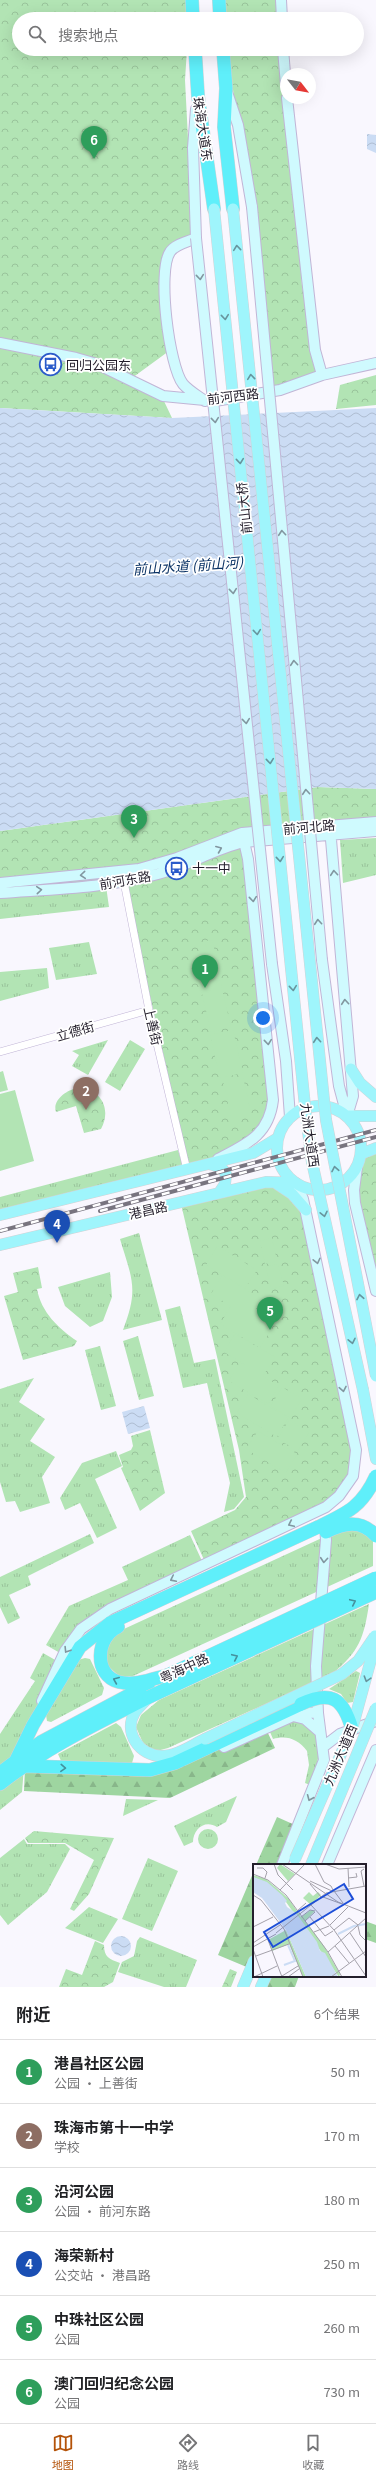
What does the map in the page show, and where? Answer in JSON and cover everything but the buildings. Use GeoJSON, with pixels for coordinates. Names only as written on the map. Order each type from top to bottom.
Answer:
{"type":"FeatureCollection","features":[{"type":"Feature","properties":{"kind":"highway"},"geometry":{"type":"LineString","coordinates":[[192,0],[193,12]]}},
{"type":"Feature","properties":{"kind":"highway"},"geometry":{"type":"LineString","coordinates":[[219,0],[220,12]]}},
{"type":"Feature","properties":{"kind":"highway","name":"珠海大道东"},"geometry":{"type":"LineString","coordinates":[[195,56],[198,96],[214,209]]}},
{"type":"Feature","properties":{"kind":"highway","name":"珠海大道东"},"geometry":{"type":"LineString","coordinates":[[224,56],[226,88],[224,127],[233,210]]}},
{"type":"Feature","properties":{"kind":"highway"},"geometry":{"type":"LineString","coordinates":[[168,1675],[137,1683],[117,1681],[109,1676],[102,1667],[100,1655],[102,1644],[112,1630],[318,1531],[351,1511],[367,1494],[376,1476]]}},
{"type":"Feature","properties":{"kind":"highway"},"geometry":{"type":"LineString","coordinates":[[352,1729],[346,1712],[336,1700],[321,1696],[175,1763],[150,1770],[20,1764],[33,1725],[80,1647],[110,1623],[318,1531],[355,1524],[366,1527],[376,1536]]}},
{"type":"Feature","properties":{"kind":"highway","name":"粤海中路"},"geometry":{"type":"LineString","coordinates":[[0,1784],[41,1742],[114,1701],[376,1578]]}},
{"type":"Feature","properties":{"kind":"highway","name":"粤海中路"},"geometry":{"type":"LineString","coordinates":[[0,1773],[54,1747],[149,1697],[376,1592]]}},
{"type":"Feature","properties":{"kind":"main road"},"geometry":{"type":"LineString","coordinates":[[282,0],[282,12]]}},
{"type":"Feature","properties":{"kind":"main road"},"geometry":{"type":"LineString","coordinates":[[284,56],[285,68]]}},
{"type":"Feature","properties":{"kind":"main road"},"geometry":{"type":"LineString","coordinates":[[226,88],[238,125],[252,207],[322,960],[339,1086],[347,1116]]}},
{"type":"Feature","properties":{"kind":"main road"},"geometry":{"type":"LineString","coordinates":[[198,96],[193,148],[196,238],[272,964],[286,1061],[290,1117]]}},
{"type":"Feature","properties":{"kind":"main road"},"geometry":{"type":"LineString","coordinates":[[288,104],[314,343],[322,375]]}},
{"type":"Feature","properties":{"kind":"main road","name":"前山大桥"},"geometry":{"type":"LineString","coordinates":[[214,209],[275,806]]}},
{"type":"Feature","properties":{"kind":"main road","name":"前山大桥"},"geometry":{"type":"LineString","coordinates":[[233,210],[295,806]]}},
{"type":"Feature","properties":{"kind":"main road"},"geometry":{"type":"LineString","coordinates":[[196,238],[175,247],[170,252],[164,276],[170,342],[178,374],[183,383],[205,401]]}},
{"type":"Feature","properties":{"kind":"main road","name":"前河西路"},"geometry":{"type":"LineString","coordinates":[[0,343],[76,358],[97,364],[163,396],[205,401],[215,401],[280,390],[322,375],[376,363]]}},
{"type":"Feature","properties":{"kind":"main road","name":"九洲大道西"},"geometry":{"type":"LineString","coordinates":[[275,806],[312,1162],[376,1459]]}},
{"type":"Feature","properties":{"kind":"main road","name":"九洲大道西"},"geometry":{"type":"LineString","coordinates":[[295,806],[326,1120],[376,1376]]}},
{"type":"Feature","properties":{"kind":"main road","name":"前河北路"},"geometry":{"type":"LineString","coordinates":[[243,837],[330,830],[376,822]]}},
{"type":"Feature","properties":{"kind":"main road"},"geometry":{"type":"LineString","coordinates":[[330,830],[353,1096],[347,1116]]}},
{"type":"Feature","properties":{"kind":"main road","name":"前河北路"},"geometry":{"type":"LineString","coordinates":[[330,830],[376,831]]}},
{"type":"Feature","properties":{"kind":"main road"},"geometry":{"type":"LineString","coordinates":[[208,1164],[254,1138],[268,1122],[273,1100],[248,859],[243,837]]}},
{"type":"Feature","properties":{"kind":"main road","name":"前河东路"},"geometry":{"type":"LineString","coordinates":[[0,894],[124,882],[159,874],[228,846],[243,837]]}},
{"type":"Feature","properties":{"kind":"main road","name":"前河东路"},"geometry":{"type":"LineString","coordinates":[[0,883],[139,869],[243,837]]}},
{"type":"Feature","properties":{"kind":"main road"},"geometry":{"type":"LineString","coordinates":[[351,1069],[360,1083],[376,1097]]}},
{"type":"Feature","properties":{"kind":"main road"},"geometry":{"type":"LineString","coordinates":[[357,1167],[348,1178],[337,1186],[323,1190],[309,1189],[296,1183],[286,1174],[280,1163],[277,1151],[278,1138],[290,1117],[301,1110],[319,1106],[337,1109],[347,1116],[359,1133],[361,1154],[357,1167],[354,1190],[355,1203],[376,1291]]}},
{"type":"Feature","properties":{"kind":"main road"},"geometry":{"type":"LineString","coordinates":[[347,1116],[376,1116]]}},
{"type":"Feature","properties":{"kind":"main road"},"geometry":{"type":"LineString","coordinates":[[0,1215],[253,1153],[278,1138]]}},
{"type":"Feature","properties":{"kind":"main road"},"geometry":{"type":"LineString","coordinates":[[361,1154],[376,1148]]}},
{"type":"Feature","properties":{"kind":"main road"},"geometry":{"type":"LineString","coordinates":[[208,1164],[221,1167],[226,1174],[225,1184],[219,1193]]}},
{"type":"Feature","properties":{"kind":"main road"},"geometry":{"type":"LineString","coordinates":[[266,1182],[286,1189],[306,1210]]}},
{"type":"Feature","properties":{"kind":"main road","name":"港昌路"},"geometry":{"type":"LineString","coordinates":[[0,1245],[266,1182],[296,1183]]}},
{"type":"Feature","properties":{"kind":"main road"},"geometry":{"type":"LineString","coordinates":[[33,1725],[65,1651],[81,1629],[110,1609],[326,1507],[339,1496],[353,1476],[356,1450],[306,1210],[296,1183]]}},
{"type":"Feature","properties":{"kind":"main road"},"geometry":{"type":"LineString","coordinates":[[282,1864],[324,1760],[318,1713],[316,1666],[326,1540],[326,1507]]}},
{"type":"Feature","properties":{"kind":"main road"},"geometry":{"type":"LineString","coordinates":[[149,1697],[135,1712],[131,1723],[131,1733],[140,1747],[154,1755],[163,1756],[173,1754],[342,1674],[358,1661],[376,1634]]}},
{"type":"Feature","properties":{"kind":"main road","name":"九洲大道西"},"geometry":{"type":"LineString","coordinates":[[294,1862],[352,1729],[376,1641]]}},
{"type":"Feature","properties":{"kind":"main road","name":"九洲大道西"},"geometry":{"type":"LineString","coordinates":[[311,1864],[376,1708]]}},
{"type":"Feature","properties":{"kind":"main road"},"geometry":{"type":"LineString","coordinates":[[150,1770],[169,1770],[182,1766],[293,1716],[306,1711],[318,1713]]}},
{"type":"Feature","properties":{"kind":"main road"},"geometry":{"type":"LineString","coordinates":[[293,1716],[305,1719],[320,1732]]}},
{"type":"Feature","properties":{"kind":"main road"},"geometry":{"type":"LineString","coordinates":[[323,1747],[340,1734],[376,1721]]}},
{"type":"Feature","properties":{"kind":"main road"},"geometry":{"type":"LineString","coordinates":[[327,1864],[376,1750]]}},
{"type":"Feature","properties":{"kind":"main road"},"geometry":{"type":"LineString","coordinates":[[244,1987],[253,1964]]}},
{"type":"Feature","properties":{"kind":"main road"},"geometry":{"type":"LineString","coordinates":[[262,1987],[266,1977]]}},
{"type":"Feature","properties":{"kind":"street","name":"上善街"},"geometry":{"type":"LineString","coordinates":[[124,882],[149,1010],[186,1170]]}},
{"type":"Feature","properties":{"kind":"street","name":"立德街"},"geometry":{"type":"LineString","coordinates":[[0,1052],[149,1010]]}},
{"type":"Feature","properties":{"kind":"green space"},"geometry":{"type":"Polygon","coordinates":[[[0,0],[189,0],[190,12],[12,12],[12,56],[187,56],[185,80],[193,237],[168,251],[169,351],[132,378],[0,341],[0,0]]]}},
{"type":"Feature","properties":{"kind":"green space"},"geometry":{"type":"Polygon","coordinates":[[[221,0],[278,0],[279,12],[221,12],[221,0]]]}},
{"type":"Feature","properties":{"kind":"green space"},"geometry":{"type":"Polygon","coordinates":[[[227,56],[283,56],[284,68],[280,68],[280,104],[287,104],[302,286],[321,376],[271,387],[253,207],[227,56]]]}},
{"type":"Feature","properties":{"kind":"green space"},"geometry":{"type":"Polygon","coordinates":[[[0,345],[96,366],[163,399],[172,418],[0,408],[0,345]]]}},
{"type":"Feature","properties":{"kind":"green space"},"geometry":{"type":"Polygon","coordinates":[[[376,375],[376,405],[336,409],[340,385],[376,375]]]}},
{"type":"Feature","properties":{"kind":"green space"},"geometry":{"type":"Polygon","coordinates":[[[318,787],[376,789],[376,821],[243,842],[272,1094],[259,1131],[207,1162],[189,1167],[124,882],[0,893],[0,831],[318,787]]]}},
{"type":"Feature","properties":{"kind":"green space"},"geometry":{"type":"Polygon","coordinates":[[[376,838],[376,875],[343,883],[340,840],[376,838]]]}},
{"type":"Feature","properties":{"kind":"green space"},"geometry":{"type":"Polygon","coordinates":[[[106,886],[109,907],[0,919],[0,896],[106,886]]]}},
{"type":"Feature","properties":{"kind":"green space"},"geometry":{"type":"Polygon","coordinates":[[[212,940],[216,956],[208,957],[205,941],[212,940]]]}},
{"type":"Feature","properties":{"kind":"green space"},"geometry":{"type":"Polygon","coordinates":[[[89,942],[97,974],[56,980],[49,948],[89,942]]]}},
{"type":"Feature","properties":{"kind":"green space"},"geometry":{"type":"Polygon","coordinates":[[[216,957],[220,974],[212,975],[209,959],[216,957]]]}},
{"type":"Feature","properties":{"kind":"green space"},"geometry":{"type":"Polygon","coordinates":[[[47,968],[49,988],[0,1001],[0,972],[47,968]]]}},
{"type":"Feature","properties":{"kind":"green space"},"geometry":{"type":"Polygon","coordinates":[[[220,980],[231,1027],[211,1032],[200,985],[220,980]]]}},
{"type":"Feature","properties":{"kind":"green space"},"geometry":{"type":"Polygon","coordinates":[[[233,1030],[243,1073],[220,1078],[210,1035],[233,1030]]]}},
{"type":"Feature","properties":{"kind":"green space"},"geometry":{"type":"Polygon","coordinates":[[[108,1040],[88,1075],[72,1066],[79,1055],[72,1051],[108,1040]]]}},
{"type":"Feature","properties":{"kind":"green space"},"geometry":{"type":"Polygon","coordinates":[[[130,1040],[145,1049],[120,1091],[105,1082],[130,1040]]]}},
{"type":"Feature","properties":{"kind":"green space"},"geometry":{"type":"Polygon","coordinates":[[[3,1071],[8,1090],[0,1092],[0,1072],[3,1071]]]}},
{"type":"Feature","properties":{"kind":"green space"},"geometry":{"type":"Polygon","coordinates":[[[243,1077],[251,1113],[231,1117],[223,1081],[243,1077]]]}},
{"type":"Feature","properties":{"kind":"green space"},"geometry":{"type":"Polygon","coordinates":[[[77,1088],[92,1092],[102,1101],[105,1107],[105,1114],[101,1129],[84,1133],[76,1106],[56,1112],[56,1103],[61,1096],[77,1088]]]}},
{"type":"Feature","properties":{"kind":"green space"},"geometry":{"type":"Polygon","coordinates":[[[15,1090],[34,1161],[0,1171],[0,1094],[15,1090]]]}},
{"type":"Feature","properties":{"kind":"green space"},"geometry":{"type":"Polygon","coordinates":[[[376,1148],[376,1297],[359,1226],[356,1189],[357,1171],[361,1154],[376,1148]]]}},
{"type":"Feature","properties":{"kind":"green space"},"geometry":{"type":"Polygon","coordinates":[[[178,1150],[183,1167],[0,1213],[0,1197],[178,1150]]]}},
{"type":"Feature","properties":{"kind":"green space"},"geometry":{"type":"Polygon","coordinates":[[[266,1183],[299,1203],[355,1464],[338,1496],[205,1562],[191,1531],[235,1510],[246,1497],[239,1450],[181,1204],[266,1183]]]}},
{"type":"Feature","properties":{"kind":"green space"},"geometry":{"type":"Polygon","coordinates":[[[139,1233],[162,1320],[123,1330],[131,1304],[132,1284],[128,1264],[120,1239],[139,1233]]]}},
{"type":"Feature","properties":{"kind":"green space"},"geometry":{"type":"Polygon","coordinates":[[[272,1238],[277,1261],[265,1264],[260,1241],[272,1238]]]}},
{"type":"Feature","properties":{"kind":"green space"},"geometry":{"type":"Polygon","coordinates":[[[217,1246],[257,1270],[245,1288],[206,1265],[217,1246]]]}},
{"type":"Feature","properties":{"kind":"green space"},"geometry":{"type":"Polygon","coordinates":[[[278,1264],[284,1286],[271,1289],[266,1267],[278,1264]]]}},
{"type":"Feature","properties":{"kind":"green space"},"geometry":{"type":"Polygon","coordinates":[[[38,1267],[42,1288],[37,1289],[42,1305],[57,1325],[77,1341],[74,1346],[23,1360],[4,1296],[18,1292],[13,1273],[38,1267]]]}},
{"type":"Feature","properties":{"kind":"green space"},"geometry":{"type":"Polygon","coordinates":[[[110,1272],[112,1297],[103,1321],[90,1327],[65,1306],[58,1287],[110,1272]]]}},
{"type":"Feature","properties":{"kind":"green space"},"geometry":{"type":"Polygon","coordinates":[[[222,1275],[262,1299],[251,1317],[271,1329],[260,1348],[220,1324],[231,1306],[211,1294],[222,1275]]]}},
{"type":"Feature","properties":{"kind":"green space"},"geometry":{"type":"Polygon","coordinates":[[[180,1306],[194,1363],[215,1359],[244,1497],[234,1509],[224,1512],[230,1483],[207,1383],[183,1388],[165,1310],[180,1306]]]}},
{"type":"Feature","properties":{"kind":"green space"},"geometry":{"type":"Polygon","coordinates":[[[235,1334],[275,1357],[263,1376],[224,1352],[235,1334]]]}},
{"type":"Feature","properties":{"kind":"green space"},"geometry":{"type":"Polygon","coordinates":[[[138,1336],[154,1396],[139,1400],[123,1341],[138,1336]]]}},
{"type":"Feature","properties":{"kind":"green space"},"geometry":{"type":"Polygon","coordinates":[[[100,1346],[116,1406],[101,1410],[85,1350],[100,1346]]]}},
{"type":"Feature","properties":{"kind":"green space"},"geometry":{"type":"Polygon","coordinates":[[[240,1362],[279,1386],[268,1404],[229,1381],[240,1362]]]}},
{"type":"Feature","properties":{"kind":"green space"},"geometry":{"type":"Polygon","coordinates":[[[34,1378],[19,1402],[45,1419],[30,1441],[55,1457],[42,1477],[50,1503],[20,1512],[15,1501],[6,1502],[0,1482],[0,1389],[34,1378]]]}},
{"type":"Feature","properties":{"kind":"green space"},"geometry":{"type":"Polygon","coordinates":[[[282,1387],[302,1399],[290,1418],[271,1406],[282,1387]]]}},
{"type":"Feature","properties":{"kind":"green space"},"geometry":{"type":"Polygon","coordinates":[[[248,1394],[288,1418],[277,1437],[237,1413],[248,1394]]]}},
{"type":"Feature","properties":{"kind":"green space"},"geometry":{"type":"Polygon","coordinates":[[[289,1420],[309,1432],[298,1451],[278,1439],[289,1420]]]}},
{"type":"Feature","properties":{"kind":"green space"},"geometry":{"type":"Polygon","coordinates":[[[150,1430],[165,1493],[140,1511],[121,1468],[123,1467],[119,1455],[131,1450],[133,1446],[131,1436],[150,1430]]]}},
{"type":"Feature","properties":{"kind":"green space"},"geometry":{"type":"Polygon","coordinates":[[[258,1431],[297,1454],[286,1473],[246,1449],[258,1431]]]}},
{"type":"Feature","properties":{"kind":"green space"},"geometry":{"type":"Polygon","coordinates":[[[116,1451],[122,1466],[95,1479],[117,1528],[97,1538],[80,1503],[65,1510],[60,1498],[82,1463],[116,1451]]]}},
{"type":"Feature","properties":{"kind":"green space"},"geometry":{"type":"Polygon","coordinates":[[[359,1528],[373,1541],[373,1566],[133,1676],[119,1676],[107,1665],[105,1648],[113,1634],[337,1531],[359,1528]]]}},
{"type":"Feature","properties":{"kind":"green space"},"geometry":{"type":"Polygon","coordinates":[[[90,1534],[94,1543],[28,1576],[31,1585],[9,1595],[20,1618],[8,1624],[0,1607],[0,1577],[90,1534]]]}},
{"type":"Feature","properties":{"kind":"green space"},"geometry":{"type":"Polygon","coordinates":[[[190,1535],[202,1561],[109,1606],[60,1653],[46,1645],[69,1606],[128,1580],[122,1567],[190,1535]]]}},
{"type":"Feature","properties":{"kind":"green space"},"geometry":{"type":"Polygon","coordinates":[[[369,1604],[365,1626],[359,1644],[348,1659],[332,1674],[168,1748],[153,1752],[143,1743],[136,1727],[141,1715],[159,1700],[369,1604]]]}},
{"type":"Feature","properties":{"kind":"green space"},"geometry":{"type":"Polygon","coordinates":[[[43,1653],[57,1661],[14,1760],[0,1770],[0,1734],[35,1681],[30,1678],[43,1653]]]}},
{"type":"Feature","properties":{"kind":"green space"},"geometry":{"type":"Polygon","coordinates":[[[85,1658],[90,1659],[104,1688],[102,1695],[51,1722],[47,1721],[46,1715],[78,1660],[85,1658]]]}},
{"type":"Feature","properties":{"kind":"green space"},"geometry":{"type":"Polygon","coordinates":[[[356,1671],[360,1673],[353,1702],[347,1703],[341,1694],[329,1689],[356,1671]]]}},
{"type":"Feature","properties":{"kind":"green space"},"geometry":{"type":"Polygon","coordinates":[[[294,1721],[305,1725],[312,1731],[317,1739],[318,1756],[310,1785],[305,1783],[309,1765],[307,1751],[304,1747],[292,1739],[273,1739],[270,1732],[294,1721]]]}},
{"type":"Feature","properties":{"kind":"green space"},"geometry":{"type":"Polygon","coordinates":[[[116,1723],[121,1727],[134,1756],[132,1763],[62,1763],[58,1754],[116,1723]]]}},
{"type":"Feature","properties":{"kind":"green space"},"geometry":{"type":"Polygon","coordinates":[[[266,1729],[275,1748],[170,1798],[24,1791],[25,1768],[150,1770],[266,1729]]]}},
{"type":"Feature","properties":{"kind":"green space"},"geometry":{"type":"Polygon","coordinates":[[[24,1767],[22,1792],[0,1810],[0,1785],[24,1767]]]}},
{"type":"Feature","properties":{"kind":"green space"},"geometry":{"type":"Polygon","coordinates":[[[237,1796],[226,1822],[217,1827],[208,1824],[200,1827],[195,1833],[193,1842],[184,1846],[174,1826],[237,1796]]]}},
{"type":"Feature","properties":{"kind":"green space"},"geometry":{"type":"Polygon","coordinates":[[[126,1799],[158,1800],[123,1816],[126,1799]]]}},
{"type":"Feature","properties":{"kind":"green space"},"geometry":{"type":"Polygon","coordinates":[[[277,1817],[295,1825],[279,1864],[256,1864],[277,1817]]]}},
{"type":"Feature","properties":{"kind":"green space"},"geometry":{"type":"Polygon","coordinates":[[[208,1829],[215,1832],[218,1839],[215,1846],[208,1849],[201,1846],[198,1839],[201,1832],[208,1829]]]}},
{"type":"Feature","properties":{"kind":"green space"},"geometry":{"type":"Polygon","coordinates":[[[34,1831],[114,1838],[89,1894],[74,1911],[70,1909],[94,1860],[65,1843],[28,1843],[25,1838],[34,1831]]]}},
{"type":"Feature","properties":{"kind":"green space"},"geometry":{"type":"Polygon","coordinates":[[[24,1839],[27,1844],[65,1844],[70,1849],[47,1892],[8,1925],[0,1915],[0,1858],[24,1839]]]}},
{"type":"Feature","properties":{"kind":"green space"},"geometry":{"type":"Polygon","coordinates":[[[148,1858],[178,1871],[152,1931],[122,1919],[148,1858]]]}},
{"type":"Feature","properties":{"kind":"green space"},"geometry":{"type":"Polygon","coordinates":[[[253,1873],[253,1958],[249,1968],[218,1955],[253,1873]]]}},
{"type":"Feature","properties":{"kind":"green space"},"geometry":{"type":"Polygon","coordinates":[[[89,1907],[118,1919],[103,1943],[65,1928],[89,1907]]]}},
{"type":"Feature","properties":{"kind":"green space"},"geometry":{"type":"Polygon","coordinates":[[[366,1921],[376,1925],[376,1943],[366,1939],[366,1921]]]}},
{"type":"Feature","properties":{"kind":"green space"},"geometry":{"type":"Polygon","coordinates":[[[140,1937],[197,1960],[186,1987],[164,1987],[118,1972],[122,1962],[134,1956],[137,1941],[140,1937]]]}},
{"type":"Feature","properties":{"kind":"green space"},"geometry":{"type":"Polygon","coordinates":[[[95,1941],[104,1945],[106,1955],[108,1957],[120,1963],[113,1982],[104,1987],[59,1987],[66,1969],[82,1975],[95,1941]]]}},
{"type":"Feature","properties":{"kind":"green space"},"geometry":{"type":"Polygon","coordinates":[[[230,1969],[237,1972],[231,1987],[222,1987],[230,1969]]]}},
{"type":"Feature","properties":{"kind":"green space"},"geometry":{"type":"Polygon","coordinates":[[[270,1977],[299,1977],[295,1987],[266,1987],[270,1977]]]}},
{"type":"Feature","properties":{"kind":"water"},"geometry":{"type":"Polygon","coordinates":[[[367,134],[376,135],[376,153],[367,149],[367,134]]]}},
{"type":"Feature","properties":{"kind":"water","name":"前山水道 (前山河)"},"geometry":{"type":"Polygon","coordinates":[[[0,408],[172,418],[376,408],[376,789],[318,787],[0,831],[0,408]]]}},
{"type":"Feature","properties":{"kind":"water"},"geometry":{"type":"Polygon","coordinates":[[[144,1406],[150,1428],[128,1434],[122,1412],[144,1406]]]}},
{"type":"Feature","properties":{"kind":"water"},"geometry":{"type":"Polygon","coordinates":[[[121,1936],[128,1939],[131,1946],[128,1953],[121,1956],[114,1953],[111,1946],[114,1939],[121,1936]]]}},
{"type":"Feature","properties":{"kind":"railway"},"geometry":{"type":"LineString","coordinates":[[0,1231],[376,1130]]}},
{"type":"Feature","properties":{"kind":"railway"},"geometry":{"type":"LineString","coordinates":[[100,1211],[376,1137]]}},
{"type":"Feature","properties":{"kind":"place","name":"澳门回归纪念公园"},"geometry":{"type":"Point","coordinates":[94,159]}},
{"type":"Feature","properties":{"kind":"place","name":"回归公园东"},"geometry":{"type":"Point","coordinates":[51,365]}},
{"type":"Feature","properties":{"kind":"place","name":"沿河公园"},"geometry":{"type":"Point","coordinates":[134,838]}},
{"type":"Feature","properties":{"kind":"place","name":"十一中"},"geometry":{"type":"Point","coordinates":[176,868]}},
{"type":"Feature","properties":{"kind":"place","name":"港昌社区公园"},"geometry":{"type":"Point","coordinates":[205,988]}},
{"type":"Feature","properties":{"kind":"place","name":"珠海市第十一中学"},"geometry":{"type":"Point","coordinates":[86,1110]}},
{"type":"Feature","properties":{"kind":"place","name":"海荣新村"},"geometry":{"type":"Point","coordinates":[57,1243]}},
{"type":"Feature","properties":{"kind":"place","name":"中珠社区公园"},"geometry":{"type":"Point","coordinates":[270,1330]}}]}
